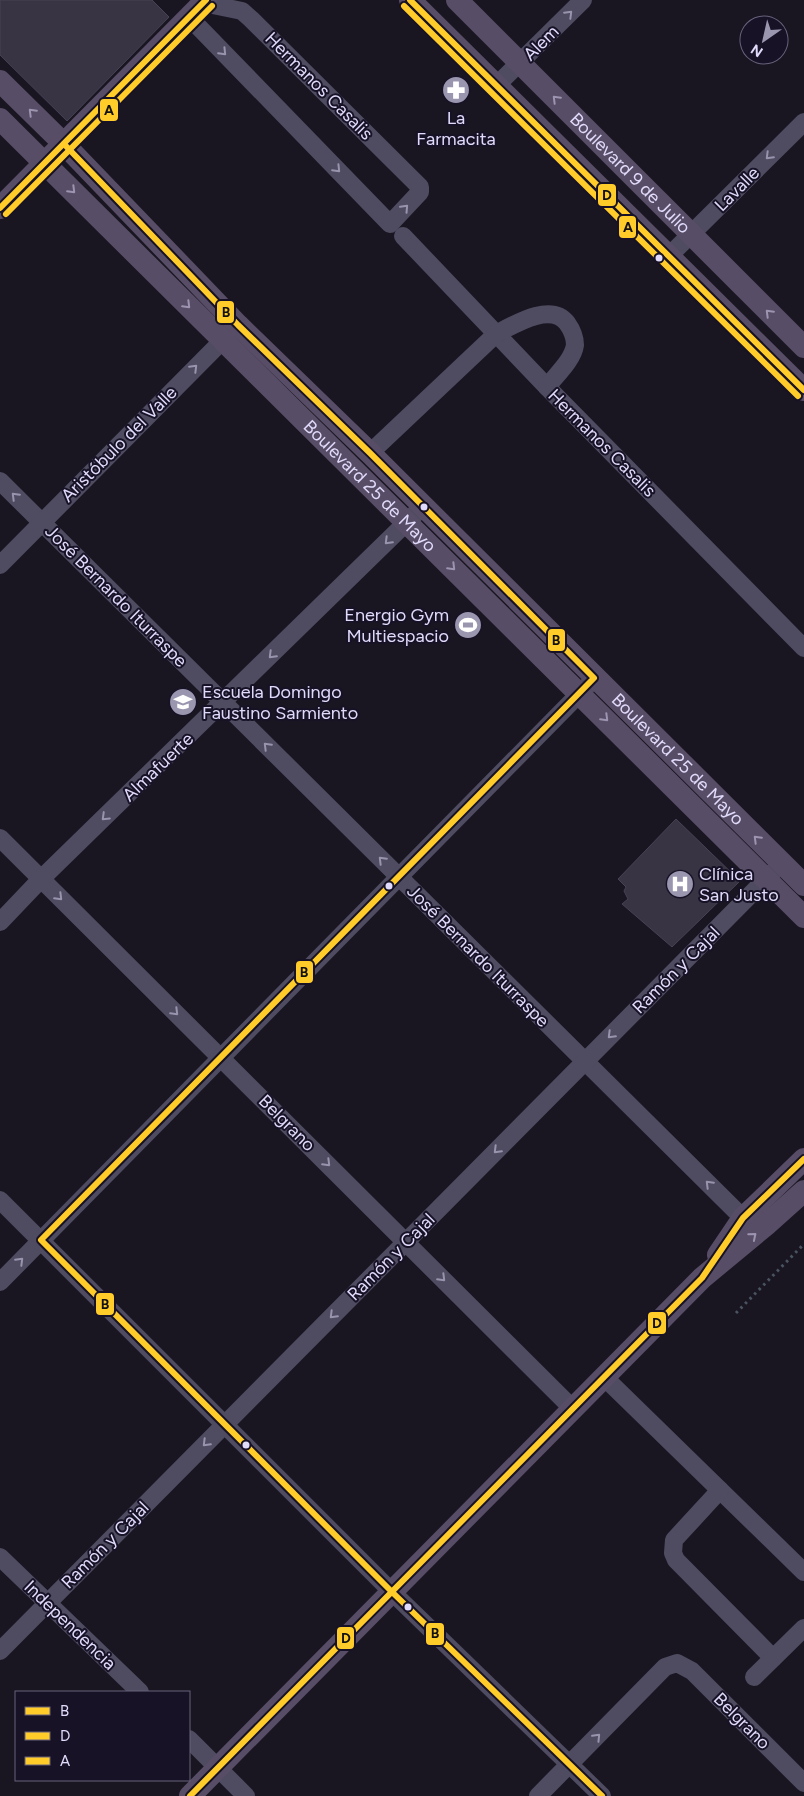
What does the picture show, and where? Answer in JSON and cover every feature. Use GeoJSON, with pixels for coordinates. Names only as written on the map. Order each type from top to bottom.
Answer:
{"type":"FeatureCollection","features":[{"type":"Feature","properties":{"kind":"main road","name":"Boulevard 9 de Julio"},"geometry":{"type":"LineString","coordinates":[[410,0],[804,390]]}},
{"type":"Feature","properties":{"kind":"main road","name":"Boulevard 9 de Julio"},"geometry":{"type":"LineString","coordinates":[[457,0],[804,347]]}},
{"type":"Feature","properties":{"kind":"main road"},"geometry":{"type":"LineString","coordinates":[[0,208],[200,5]]}},
{"type":"Feature","properties":{"kind":"main road","name":"Boulevard 25 de Mayo"},"geometry":{"type":"LineString","coordinates":[[0,81],[64,144],[230,332],[406,523],[587,686]]}},
{"type":"Feature","properties":{"kind":"main road","name":"Boulevard 25 de Mayo"},"geometry":{"type":"LineString","coordinates":[[0,119],[44,163],[230,332],[370,453],[587,686],[774,871],[804,917]]}},
{"type":"Feature","properties":{"kind":"main road","name":"Boulevard 25 de Mayo"},"geometry":{"type":"LineString","coordinates":[[774,871],[804,885]]}},
{"type":"Feature","properties":{"kind":"main road"},"geometry":{"type":"LineString","coordinates":[[702,1278],[744,1218],[804,1159]]}},
{"type":"Feature","properties":{"kind":"main road"},"geometry":{"type":"LineString","coordinates":[[190,1796],[702,1278],[804,1191]]}},
{"type":"Feature","properties":{"kind":"street","name":"Alem"},"geometry":{"type":"LineString","coordinates":[[497,85],[583,0]]}},
{"type":"Feature","properties":{"kind":"street","name":"Hermanos Casalis"},"geometry":{"type":"LineString","coordinates":[[200,5],[242,11],[420,187],[420,192],[390,224],[200,5]]}},
{"type":"Feature","properties":{"kind":"street","name":"Lavalle"},"geometry":{"type":"LineString","coordinates":[[669,256],[804,122]]}},
{"type":"Feature","properties":{"kind":"street","name":"Hermanos Casalis"},"geometry":{"type":"LineString","coordinates":[[403,236],[547,387],[804,648]]}},
{"type":"Feature","properties":{"kind":"street"},"geometry":{"type":"LineString","coordinates":[[370,453],[496,334],[518,323],[549,313],[563,318],[573,332],[575,346],[568,360],[547,387]]}},
{"type":"Feature","properties":{"kind":"street","name":"Aristóbulo del Valle"},"geometry":{"type":"LineString","coordinates":[[0,565],[230,332]]}},
{"type":"Feature","properties":{"kind":"street","name":"José Bernardo Iturraspe"},"geometry":{"type":"LineString","coordinates":[[0,481],[584,1062],[744,1218]]}},
{"type":"Feature","properties":{"kind":"street","name":"Almafuerte"},"geometry":{"type":"LineString","coordinates":[[0,922],[41,879],[422,507]]}},
{"type":"Feature","properties":{"kind":"street"},"geometry":{"type":"LineString","coordinates":[[0,1282],[587,686]]}},
{"type":"Feature","properties":{"kind":"street","name":"Belgrano"},"geometry":{"type":"LineString","coordinates":[[0,838],[573,1409]]}},
{"type":"Feature","properties":{"kind":"street","name":"Ramón y Cajal"},"geometry":{"type":"LineString","coordinates":[[0,1651],[774,871]]}},
{"type":"Feature","properties":{"kind":"street"},"geometry":{"type":"LineString","coordinates":[[0,1200],[391,1591],[602,1796]]}},
{"type":"Feature","properties":{"kind":"street"},"geometry":{"type":"LineString","coordinates":[[604,1377],[804,1572]]}},
{"type":"Feature","properties":{"kind":"street"},"geometry":{"type":"LineString","coordinates":[[720,1490],[674,1540],[673,1553],[676,1560],[773,1658]]}},
{"type":"Feature","properties":{"kind":"street","name":"Independencia"},"geometry":{"type":"LineString","coordinates":[[0,1557],[139,1691]]}},
{"type":"Feature","properties":{"kind":"street"},"geometry":{"type":"LineString","coordinates":[[754,1677],[804,1628]]}},
{"type":"Feature","properties":{"kind":"street","name":"Belgrano"},"geometry":{"type":"LineString","coordinates":[[570,1764],[665,1667],[676,1663],[692,1671],[804,1783]]}},
{"type":"Feature","properties":{"kind":"street"},"geometry":{"type":"LineString","coordinates":[[190,1740],[246,1796]]}},
{"type":"Feature","properties":{"kind":"street"},"geometry":{"type":"LineString","coordinates":[[538,1796],[570,1764]]}},
{"type":"Feature","properties":{"kind":"path"},"geometry":{"type":"LineString","coordinates":[[736,1313],[804,1244]]}},
{"type":"Feature","properties":{"kind":"building"},"geometry":{"type":"Polygon","coordinates":[[[0,0],[152,0],[169,17],[67,121],[0,55],[0,0]]]}},
{"type":"Feature","properties":{"kind":"building","name":"Clínica San Justo"},"geometry":{"type":"Polygon","coordinates":[[[676,819],[740,881],[672,947],[622,904],[628,899],[624,891],[626,887],[618,879],[676,819]]]}},
{"type":"Feature","properties":{"kind":"transit line","name":"B"},"geometry":{"type":"LineString","coordinates":[[0,208],[206,0]]}},
{"type":"Feature","properties":{"kind":"transit line","name":"D"},"geometry":{"type":"LineString","coordinates":[[410,0],[804,390]]}},
{"type":"Feature","properties":{"kind":"transit line","name":"A"},"geometry":{"type":"LineString","coordinates":[[6,214],[212,6]]}},
{"type":"Feature","properties":{"kind":"transit line","name":"A"},"geometry":{"type":"LineString","coordinates":[[404,6],[798,396]]}},
{"type":"Feature","properties":{"kind":"transit line","name":"B"},"geometry":{"type":"LineString","coordinates":[[64,144],[238,325],[370,453],[594,678],[41,1240],[391,1591],[602,1796]]}},
{"type":"Feature","properties":{"kind":"transit line","name":"D"},"geometry":{"type":"LineString","coordinates":[[190,1796],[702,1278],[743,1218],[804,1159]]}},
{"type":"Feature","properties":{"kind":"place","name":"La Farmacita"},"geometry":{"type":"Point","coordinates":[456,90]}},
{"type":"Feature","properties":{"kind":"place","name":"Energio Gym Multiespacio"},"geometry":{"type":"Point","coordinates":[468,625]}},
{"type":"Feature","properties":{"kind":"place","name":"Escuela Domingo Faustino Sarmiento"},"geometry":{"type":"Point","coordinates":[183,702]}},
{"type":"Feature","properties":{"kind":"place","name":"Clínica San Justo"},"geometry":{"type":"Point","coordinates":[680,884]}}]}
